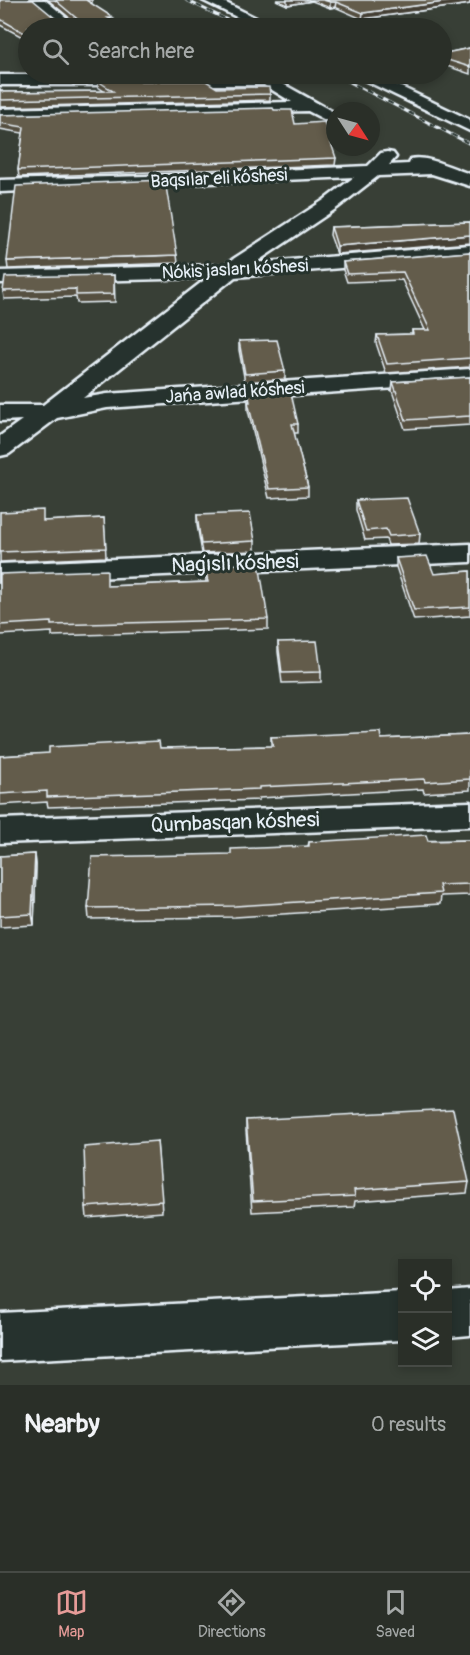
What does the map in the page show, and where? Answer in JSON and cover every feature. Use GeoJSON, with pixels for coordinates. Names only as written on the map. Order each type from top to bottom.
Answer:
{"type":"FeatureCollection","features":[{"type":"Feature","properties":{"kind":"street"},"geometry":{"type":"LineString","coordinates":[[37,0],[60,18]]}},
{"type":"Feature","properties":{"kind":"street"},"geometry":{"type":"LineString","coordinates":[[210,0],[248,18]]}},
{"type":"Feature","properties":{"kind":"street"},"geometry":{"type":"LineString","coordinates":[[0,80],[18,79]]}},
{"type":"Feature","properties":{"kind":"street"},"geometry":{"type":"LineString","coordinates":[[274,84],[326,114]]}},
{"type":"Feature","properties":{"kind":"street"},"geometry":{"type":"LineString","coordinates":[[384,84],[470,126]]}},
{"type":"Feature","properties":{"kind":"street"},"geometry":{"type":"LineString","coordinates":[[0,114],[314,106]]}},
{"type":"Feature","properties":{"kind":"street"},"geometry":{"type":"LineString","coordinates":[[0,448],[51,412],[229,272],[362,182],[377,159]]}},
{"type":"Feature","properties":{"kind":"street","name":"Baqsılar eli kóshesi"},"geometry":{"type":"LineString","coordinates":[[0,186],[146,182],[377,159],[437,168],[470,180]]}},
{"type":"Feature","properties":{"kind":"street","name":"Nókis jasları kóshesi"},"geometry":{"type":"LineString","coordinates":[[0,277],[229,272],[470,251]]}},
{"type":"Feature","properties":{"kind":"street","name":"Jańa awlad kóshesi"},"geometry":{"type":"LineString","coordinates":[[0,412],[51,412],[107,401],[470,376]]}},
{"type":"Feature","properties":{"kind":"street","name":"Naǵıslı kóshesi"},"geometry":{"type":"LineString","coordinates":[[0,573],[470,553]]}},
{"type":"Feature","properties":{"kind":"street","name":"Qumbasqan kóshesi"},"geometry":{"type":"LineString","coordinates":[[0,831],[470,814]]}},
{"type":"Feature","properties":{"kind":"street"},"geometry":{"type":"LineString","coordinates":[[452,1314],[470,1312]]}},
{"type":"Feature","properties":{"kind":"street"},"geometry":{"type":"LineString","coordinates":[[0,1337],[398,1316]]}},
{"type":"Feature","properties":{"kind":"building"},"geometry":{"type":"Polygon","coordinates":[[[0,0],[33,0],[55,18],[18,18],[18,29],[0,19],[0,0]]]}},
{"type":"Feature","properties":{"kind":"building"},"geometry":{"type":"Polygon","coordinates":[[[55,0],[86,0],[114,18],[76,18],[55,0]]]}},
{"type":"Feature","properties":{"kind":"building"},"geometry":{"type":"Polygon","coordinates":[[[323,0],[458,0],[363,13],[336,2],[323,0]]]}},
{"type":"Feature","properties":{"kind":"building"},"geometry":{"type":"Polygon","coordinates":[[[470,48],[470,67],[452,61],[452,52],[470,48]]]}},
{"type":"Feature","properties":{"kind":"building"},"geometry":{"type":"Polygon","coordinates":[[[102,84],[211,84],[217,88],[269,87],[270,94],[0,100],[0,89],[3,92],[113,91],[102,84]]]}},
{"type":"Feature","properties":{"kind":"building"},"geometry":{"type":"Polygon","coordinates":[[[273,108],[274,110],[292,110],[295,124],[324,122],[326,156],[335,156],[336,158],[18,170],[24,127],[0,123],[0,115],[273,108]]]}},
{"type":"Feature","properties":{"kind":"building"},"geometry":{"type":"Polygon","coordinates":[[[165,180],[177,255],[7,261],[16,186],[165,180]]]}},
{"type":"Feature","properties":{"kind":"building"},"geometry":{"type":"Polygon","coordinates":[[[470,222],[470,235],[337,246],[331,227],[470,222]]]}},
{"type":"Feature","properties":{"kind":"building"},"geometry":{"type":"Polygon","coordinates":[[[470,252],[470,358],[387,364],[377,335],[413,334],[412,330],[430,330],[403,272],[347,274],[343,262],[470,252]]]}},
{"type":"Feature","properties":{"kind":"building"},"geometry":{"type":"Polygon","coordinates":[[[114,275],[114,294],[76,295],[76,289],[3,291],[5,277],[114,275]]]}},
{"type":"Feature","properties":{"kind":"building"},"geometry":{"type":"Polygon","coordinates":[[[277,340],[285,371],[245,374],[239,341],[277,340]]]}},
{"type":"Feature","properties":{"kind":"building"},"geometry":{"type":"Polygon","coordinates":[[[470,377],[470,416],[406,420],[393,382],[470,377]]]}},
{"type":"Feature","properties":{"kind":"building"},"geometry":{"type":"Polygon","coordinates":[[[290,389],[298,424],[292,424],[308,487],[269,489],[248,402],[250,402],[248,392],[290,389]]]}},
{"type":"Feature","properties":{"kind":"building"},"geometry":{"type":"Polygon","coordinates":[[[407,498],[420,534],[389,536],[386,529],[366,531],[356,500],[407,498]]]}},
{"type":"Feature","properties":{"kind":"building"},"geometry":{"type":"Polygon","coordinates":[[[43,510],[43,521],[104,518],[106,548],[0,552],[0,512],[43,510]]]}},
{"type":"Feature","properties":{"kind":"building"},"geometry":{"type":"Polygon","coordinates":[[[250,513],[255,541],[201,544],[197,515],[250,513]]]}},
{"type":"Feature","properties":{"kind":"building"},"geometry":{"type":"Polygon","coordinates":[[[427,556],[434,574],[470,571],[470,607],[414,610],[396,558],[427,556]]]}},
{"type":"Feature","properties":{"kind":"building"},"geometry":{"type":"Polygon","coordinates":[[[259,563],[268,619],[51,625],[51,622],[0,625],[0,574],[107,570],[107,586],[208,582],[205,566],[259,563]]]}},
{"type":"Feature","properties":{"kind":"building"},"geometry":{"type":"Polygon","coordinates":[[[317,641],[321,672],[282,673],[278,642],[317,641]]]}},
{"type":"Feature","properties":{"kind":"building"},"geometry":{"type":"Polygon","coordinates":[[[380,732],[381,739],[470,735],[470,779],[425,782],[424,779],[259,787],[259,789],[47,797],[47,791],[0,794],[0,756],[49,753],[49,747],[159,741],[160,748],[273,746],[271,737],[380,732]]]}},
{"type":"Feature","properties":{"kind":"building"},"geometry":{"type":"Polygon","coordinates":[[[426,835],[428,841],[470,840],[470,884],[439,885],[441,893],[235,906],[88,908],[92,857],[231,854],[231,849],[309,846],[309,842],[426,835]]]}},
{"type":"Feature","properties":{"kind":"building"},"geometry":{"type":"Polygon","coordinates":[[[35,854],[32,914],[0,916],[0,856],[35,854]]]}},
{"type":"Feature","properties":{"kind":"building"},"geometry":{"type":"Polygon","coordinates":[[[453,1109],[469,1182],[354,1190],[355,1196],[253,1201],[246,1120],[453,1109]]]}},
{"type":"Feature","properties":{"kind":"building"},"geometry":{"type":"Polygon","coordinates":[[[157,1141],[162,1201],[86,1207],[84,1147],[157,1141]]]}},
{"type":"Feature","properties":{"kind":"railway"},"geometry":{"type":"LineString","coordinates":[[186,0],[223,18]]}},
{"type":"Feature","properties":{"kind":"railway"},"geometry":{"type":"LineString","coordinates":[[353,84],[470,144]]}}]}
